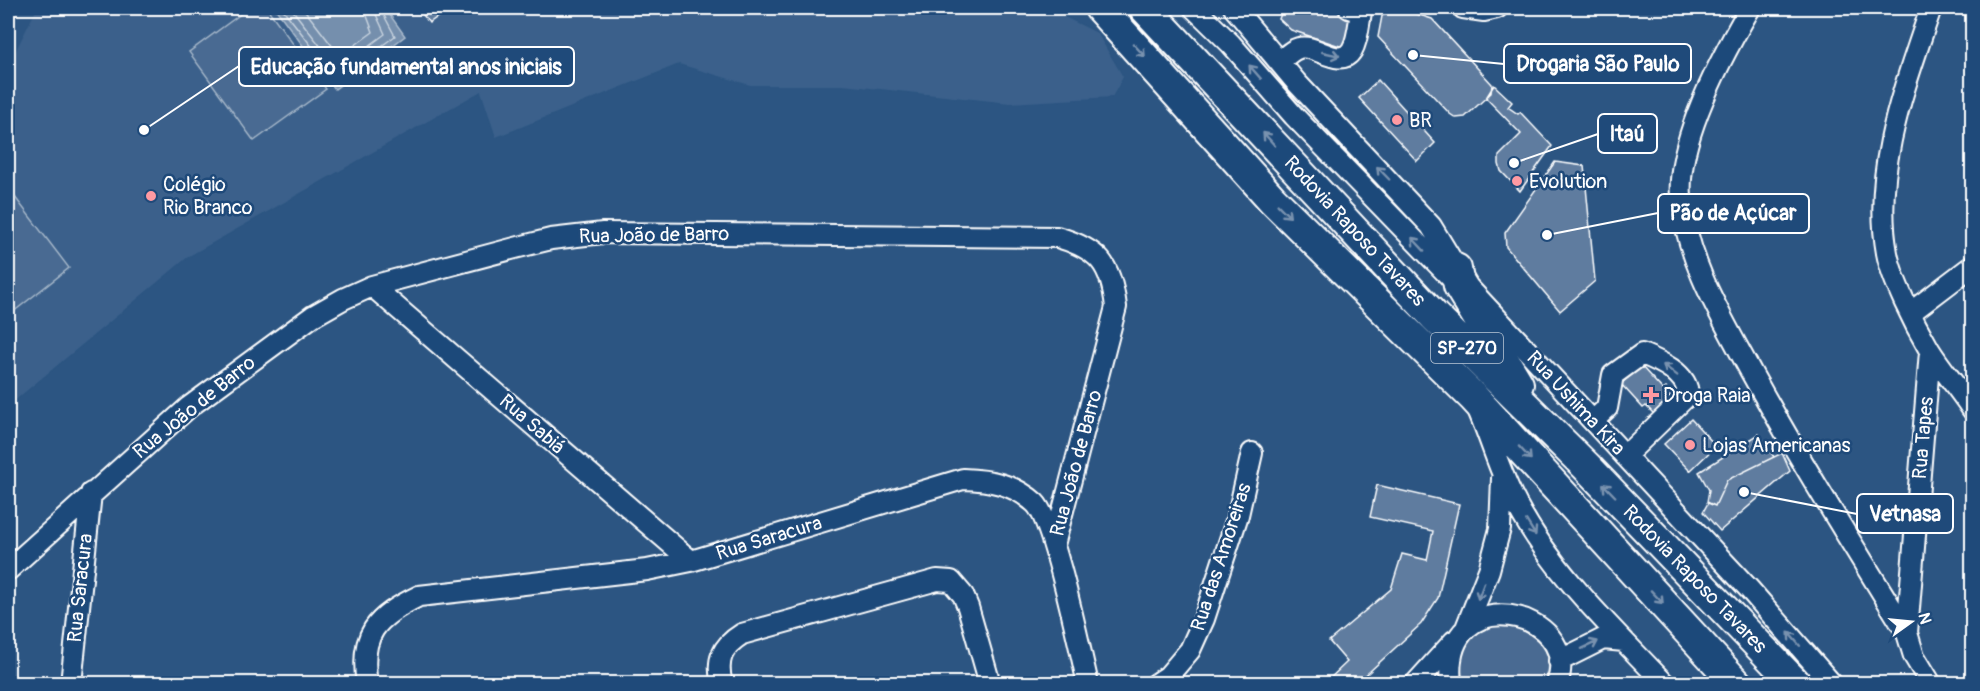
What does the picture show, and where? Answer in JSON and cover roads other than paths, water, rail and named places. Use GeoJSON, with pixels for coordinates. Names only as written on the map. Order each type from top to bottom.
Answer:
{"type":"FeatureCollection","features":[{"type":"Feature","properties":{"kind":"highway","name":"Rodovia Raposo Tavares"},"geometry":{"type":"LineString","coordinates":[[1100,8],[1272,199],[1474,398],[1737,684]]}},
{"type":"Feature","properties":{"kind":"highway","name":"Rodovia Raposo Tavares"},"geometry":{"type":"LineString","coordinates":[[1144,8],[1434,316],[1540,420],[1796,684]]}},
{"type":"Feature","properties":{"kind":"highway"},"geometry":{"type":"LineString","coordinates":[[1458,277],[1540,420]]}},
{"type":"Feature","properties":{"kind":"street"},"geometry":{"type":"LineString","coordinates":[[1194,8],[1231,44],[1294,116],[1458,277]]}},
{"type":"Feature","properties":{"kind":"street"},"geometry":{"type":"LineString","coordinates":[[1280,62],[1293,50],[1301,47],[1337,58],[1346,55],[1352,50],[1361,12],[1349,8]]}},
{"type":"Feature","properties":{"kind":"street"},"geometry":{"type":"LineString","coordinates":[[1463,8],[1484,11],[1497,8]]}},
{"type":"Feature","properties":{"kind":"street"},"geometry":{"type":"LineString","coordinates":[[1750,8],[1721,59],[1695,123],[1684,161],[1680,196],[1686,229],[1698,269],[1736,344],[1805,467],[1907,633],[1914,656],[1931,684]]}},
{"type":"Feature","properties":{"kind":"street"},"geometry":{"type":"LineString","coordinates":[[1931,8],[1895,116],[1887,166],[1883,219],[1887,255],[1910,313],[1930,351],[1972,409]]}},
{"type":"Feature","properties":{"kind":"street","name":"Rua Ushima Kira"},"geometry":{"type":"LineString","coordinates":[[1238,9],[1280,62],[1431,226],[1458,277],[1750,590],[1832,684]]}},
{"type":"Feature","properties":{"kind":"street","name":"Rua João de Barro"},"geometry":{"type":"LineString","coordinates":[[8,570],[189,407],[313,316],[372,286],[551,239],[603,233],[1057,237],[1084,245],[1101,259],[1113,281],[1116,307],[1054,545]]}},
{"type":"Feature","properties":{"kind":"street"},"geometry":{"type":"LineString","coordinates":[[1910,313],[1972,266]]}},
{"type":"Feature","properties":{"kind":"street","name":"Rua Sabiá"},"geometry":{"type":"LineString","coordinates":[[372,286],[691,561]]}},
{"type":"Feature","properties":{"kind":"street","name":"Rua Tapes"},"geometry":{"type":"LineString","coordinates":[[1907,633],[1930,351]]}},
{"type":"Feature","properties":{"kind":"street"},"geometry":{"type":"LineString","coordinates":[[1593,421],[1607,408],[1613,375],[1642,354],[1674,371],[1688,388],[1688,394],[1625,456]]}},
{"type":"Feature","properties":{"kind":"street"},"geometry":{"type":"LineString","coordinates":[[1474,398],[1517,505],[1546,552],[1665,684]]}},
{"type":"Feature","properties":{"kind":"street","name":"Rua das Amoreiras"},"geometry":{"type":"LineString","coordinates":[[1156,684],[1168,676],[1190,650],[1204,619],[1238,515],[1252,453]]}},
{"type":"Feature","properties":{"kind":"street"},"geometry":{"type":"LineString","coordinates":[[1451,684],[1449,666],[1453,648],[1464,630],[1489,570],[1500,529],[1502,472]]}},
{"type":"Feature","properties":{"kind":"street","name":"Rua Saracura"},"geometry":{"type":"LineString","coordinates":[[367,684],[364,665],[366,642],[376,624],[395,608],[419,596],[647,570],[691,561],[963,479],[991,480],[1015,488],[1037,505],[1054,545],[1088,684]]}},
{"type":"Feature","properties":{"kind":"street","name":"Rua Saracura"},"geometry":{"type":"LineString","coordinates":[[71,684],[91,494]]}},
{"type":"Feature","properties":{"kind":"street"},"geometry":{"type":"LineString","coordinates":[[722,684],[718,670],[724,648],[742,634],[937,580],[951,581],[963,595],[990,684]]}},
{"type":"Feature","properties":{"kind":"street"},"geometry":{"type":"LineString","coordinates":[[1415,684],[1464,630],[1492,614],[1522,616],[1546,633],[1560,677],[1603,639],[1624,641]]}},
{"type":"Feature","properties":{"kind":"water"},"geometry":{"type":"Polygon","coordinates":[[[275,8],[385,8],[405,36],[335,89],[275,8]]]}},
{"type":"Feature","properties":{"kind":"place","name":"Drogaria São Paulo"},"geometry":{"type":"Point","coordinates":[1413,55]}},
{"type":"Feature","properties":{"kind":"place","name":"BR"},"geometry":{"type":"Point","coordinates":[1397,120]}},
{"type":"Feature","properties":{"kind":"place","name":"Educação fundamental anos iniciais"},"geometry":{"type":"Point","coordinates":[144,130]}},
{"type":"Feature","properties":{"kind":"place","name":"Itaú"},"geometry":{"type":"Point","coordinates":[1514,163]}},
{"type":"Feature","properties":{"kind":"place","name":"Evolution"},"geometry":{"type":"Point","coordinates":[1517,181]}},
{"type":"Feature","properties":{"kind":"place","name":"Colégio Rio Branco"},"geometry":{"type":"Point","coordinates":[151,196]}},
{"type":"Feature","properties":{"kind":"place","name":"Pão de Açúcar"},"geometry":{"type":"Point","coordinates":[1547,235]}},
{"type":"Feature","properties":{"kind":"place","name":"Droga Raia"},"geometry":{"type":"Point","coordinates":[1651,395]}},
{"type":"Feature","properties":{"kind":"place","name":"Lojas Americanas"},"geometry":{"type":"Point","coordinates":[1690,445]}},
{"type":"Feature","properties":{"kind":"place","name":"Vetnasa"},"geometry":{"type":"Point","coordinates":[1744,492]}}]}
